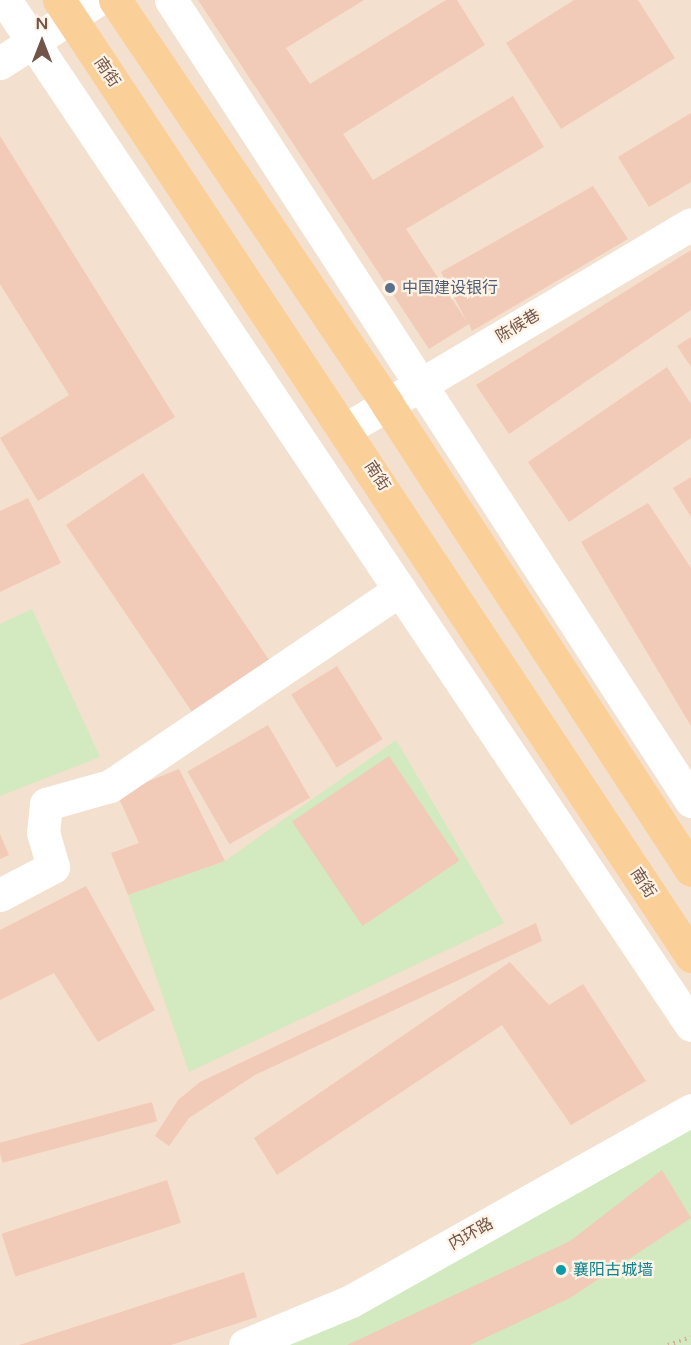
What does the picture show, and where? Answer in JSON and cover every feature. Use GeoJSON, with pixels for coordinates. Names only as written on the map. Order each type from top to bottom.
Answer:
{"type":"FeatureCollection","features":[{"type":"Feature","properties":{"kind":"main road"},"geometry":{"type":"LineString","coordinates":[[115,0],[387,404],[691,870]]}},
{"type":"Feature","properties":{"kind":"main road","name":"南街"},"geometry":{"type":"LineString","coordinates":[[64,8],[346,429],[691,956]]}},
{"type":"Feature","properties":{"kind":"street"},"geometry":{"type":"LineString","coordinates":[[5,0],[691,1025]]}},
{"type":"Feature","properties":{"kind":"street"},"geometry":{"type":"LineString","coordinates":[[0,63],[33,42],[64,8],[97,0]]}},
{"type":"Feature","properties":{"kind":"street"},"geometry":{"type":"LineString","coordinates":[[171,0],[417,386],[691,801]]}},
{"type":"Feature","properties":{"kind":"street","name":"陈候巷"},"geometry":{"type":"LineString","coordinates":[[346,429],[691,224]]}},
{"type":"Feature","properties":{"kind":"street"},"geometry":{"type":"LineString","coordinates":[[0,895],[53,867],[43,832],[46,804],[110,786],[400,590]]}},
{"type":"Feature","properties":{"kind":"street","name":"内环路"},"geometry":{"type":"LineString","coordinates":[[245,1345],[351,1301],[691,1110]]}},
{"type":"Feature","properties":{"kind":"path"},"geometry":{"type":"LineString","coordinates":[[668,1345],[691,1337]]}},
{"type":"Feature","properties":{"kind":"shaded area"},"geometry":{"type":"Polygon","coordinates":[[[0,0],[691,0],[691,1110],[245,1345],[0,1345],[0,0]]]}},
{"type":"Feature","properties":{"kind":"green space"},"geometry":{"type":"Polygon","coordinates":[[[32,609],[100,757],[0,796],[0,624],[32,609]]]}},
{"type":"Feature","properties":{"kind":"green space"},"geometry":{"type":"Polygon","coordinates":[[[396,740],[504,923],[189,1072],[128,895],[225,861],[396,740]]]}},
{"type":"Feature","properties":{"kind":"green space"},"geometry":{"type":"Polygon","coordinates":[[[691,1110],[691,1345],[245,1345],[691,1110]]]}},
{"type":"Feature","properties":{"kind":"building"},"geometry":{"type":"Polygon","coordinates":[[[198,0],[364,0],[286,48],[310,84],[446,0],[457,0],[485,45],[343,134],[373,180],[513,96],[544,147],[406,229],[467,322],[441,272],[593,186],[628,239],[472,331],[469,324],[429,349],[198,0]]]}},
{"type":"Feature","properties":{"kind":"building"},"geometry":{"type":"Polygon","coordinates":[[[574,0],[638,0],[675,58],[561,129],[506,43],[574,0]]]}},
{"type":"Feature","properties":{"kind":"building"},"geometry":{"type":"Polygon","coordinates":[[[691,113],[691,182],[649,207],[618,157],[691,113]]]}},
{"type":"Feature","properties":{"kind":"building"},"geometry":{"type":"Polygon","coordinates":[[[0,136],[175,417],[38,501],[0,438],[69,395],[0,284],[0,136]]]}},
{"type":"Feature","properties":{"kind":"building"},"geometry":{"type":"Polygon","coordinates":[[[691,250],[691,310],[509,434],[476,385],[691,250]]]}},
{"type":"Feature","properties":{"kind":"building"},"geometry":{"type":"Polygon","coordinates":[[[691,337],[691,367],[677,346],[691,337]]]}},
{"type":"Feature","properties":{"kind":"building"},"geometry":{"type":"Polygon","coordinates":[[[667,367],[691,404],[691,438],[569,522],[528,462],[667,367]]]}},
{"type":"Feature","properties":{"kind":"building"},"geometry":{"type":"Polygon","coordinates":[[[143,473],[270,661],[193,713],[66,525],[143,473]]]}},
{"type":"Feature","properties":{"kind":"building"},"geometry":{"type":"Polygon","coordinates":[[[691,477],[691,517],[673,488],[691,477]]]}},
{"type":"Feature","properties":{"kind":"building"},"geometry":{"type":"Polygon","coordinates":[[[28,498],[61,563],[0,592],[0,511],[28,498]]]}},
{"type":"Feature","properties":{"kind":"building"},"geometry":{"type":"Polygon","coordinates":[[[648,503],[691,568],[691,726],[581,542],[648,503]]]}},
{"type":"Feature","properties":{"kind":"building"},"geometry":{"type":"Polygon","coordinates":[[[337,666],[383,739],[337,768],[291,695],[337,666]]]}},
{"type":"Feature","properties":{"kind":"building"},"geometry":{"type":"Polygon","coordinates":[[[268,725],[310,798],[229,844],[187,772],[268,725]]]}},
{"type":"Feature","properties":{"kind":"building"},"geometry":{"type":"Polygon","coordinates":[[[389,756],[459,860],[362,926],[292,821],[389,756]]]}},
{"type":"Feature","properties":{"kind":"building"},"geometry":{"type":"Polygon","coordinates":[[[179,769],[225,861],[128,895],[111,853],[139,843],[117,794],[179,769]]]}},
{"type":"Feature","properties":{"kind":"building"},"geometry":{"type":"Polygon","coordinates":[[[0,834],[9,855],[0,859],[0,834]]]}},
{"type":"Feature","properties":{"kind":"building"},"geometry":{"type":"Polygon","coordinates":[[[86,886],[155,1010],[98,1042],[54,973],[0,1000],[0,930],[86,886]]]}},
{"type":"Feature","properties":{"kind":"building"},"geometry":{"type":"Polygon","coordinates":[[[536,923],[542,941],[255,1075],[189,1118],[169,1146],[155,1136],[178,1100],[200,1082],[536,923]]]}},
{"type":"Feature","properties":{"kind":"building"},"geometry":{"type":"Polygon","coordinates":[[[510,962],[549,1005],[583,984],[646,1081],[571,1125],[502,1025],[277,1175],[254,1138],[510,962]]]}},
{"type":"Feature","properties":{"kind":"building"},"geometry":{"type":"Polygon","coordinates":[[[152,1102],[157,1121],[3,1163],[0,1143],[152,1102]]]}},
{"type":"Feature","properties":{"kind":"building","name":"襄阳古城墙"},"geometry":{"type":"Polygon","coordinates":[[[662,1170],[691,1218],[570,1298],[470,1345],[347,1345],[570,1241],[662,1170]]]}},
{"type":"Feature","properties":{"kind":"building"},"geometry":{"type":"Polygon","coordinates":[[[167,1180],[181,1223],[15,1277],[2,1234],[167,1180]]]}},
{"type":"Feature","properties":{"kind":"building"},"geometry":{"type":"Polygon","coordinates":[[[244,1272],[257,1317],[171,1345],[19,1345],[244,1272]]]}},
{"type":"Feature","properties":{"kind":"place","name":"中国建设银行"},"geometry":{"type":"Point","coordinates":[390,288]}},
{"type":"Feature","properties":{"kind":"place","name":"襄阳古城墙"},"geometry":{"type":"Point","coordinates":[561,1270]}}]}
